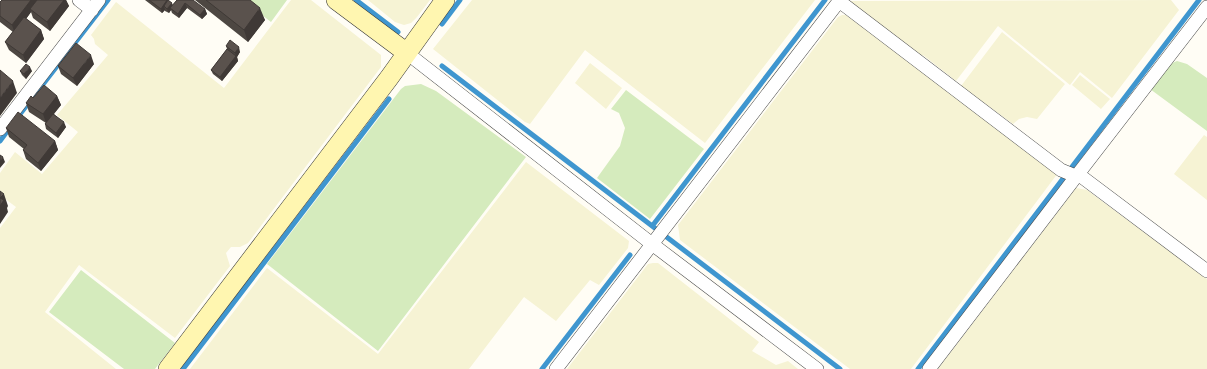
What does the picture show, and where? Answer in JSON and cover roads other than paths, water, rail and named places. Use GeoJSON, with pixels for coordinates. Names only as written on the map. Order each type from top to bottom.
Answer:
{"type":"FeatureCollection","features":[{"type":"Feature","properties":{"kind":"street"},"geometry":{"type":"LineString","coordinates":[[0,129],[95,5],[79,0]]}},
{"type":"Feature","properties":{"kind":"street"},"geometry":{"type":"LineString","coordinates":[[336,0],[657,236],[817,369]]}},
{"type":"Feature","properties":{"kind":"street"},"geometry":{"type":"LineString","coordinates":[[168,369],[407,53],[445,0]]}},
{"type":"Feature","properties":{"kind":"street"},"geometry":{"type":"LineString","coordinates":[[556,369],[657,236],[840,1],[1071,173],[1207,271]]}},
{"type":"Feature","properties":{"kind":"street"},"geometry":{"type":"LineString","coordinates":[[929,369],[1071,173],[1207,7]]}},
{"type":"Feature","properties":{"kind":"waterway"},"geometry":{"type":"LineString","coordinates":[[17,118],[108,0]]}},
{"type":"Feature","properties":{"kind":"waterway"},"geometry":{"type":"LineString","coordinates":[[356,0],[398,32]]}},
{"type":"Feature","properties":{"kind":"waterway"},"geometry":{"type":"LineString","coordinates":[[442,24],[460,0]]}},
{"type":"Feature","properties":{"kind":"waterway"},"geometry":{"type":"LineString","coordinates":[[653,225],[825,0]]}},
{"type":"Feature","properties":{"kind":"waterway"},"geometry":{"type":"LineString","coordinates":[[918,369],[1199,0]]}},
{"type":"Feature","properties":{"kind":"waterway"},"geometry":{"type":"LineString","coordinates":[[442,66],[840,369]]}},
{"type":"Feature","properties":{"kind":"waterway"},"geometry":{"type":"LineString","coordinates":[[183,369],[389,99]]}},
{"type":"Feature","properties":{"kind":"waterway"},"geometry":{"type":"LineString","coordinates":[[0,141],[11,126]]}},
{"type":"Feature","properties":{"kind":"waterway"},"geometry":{"type":"LineString","coordinates":[[542,369],[630,255]]}}]}
